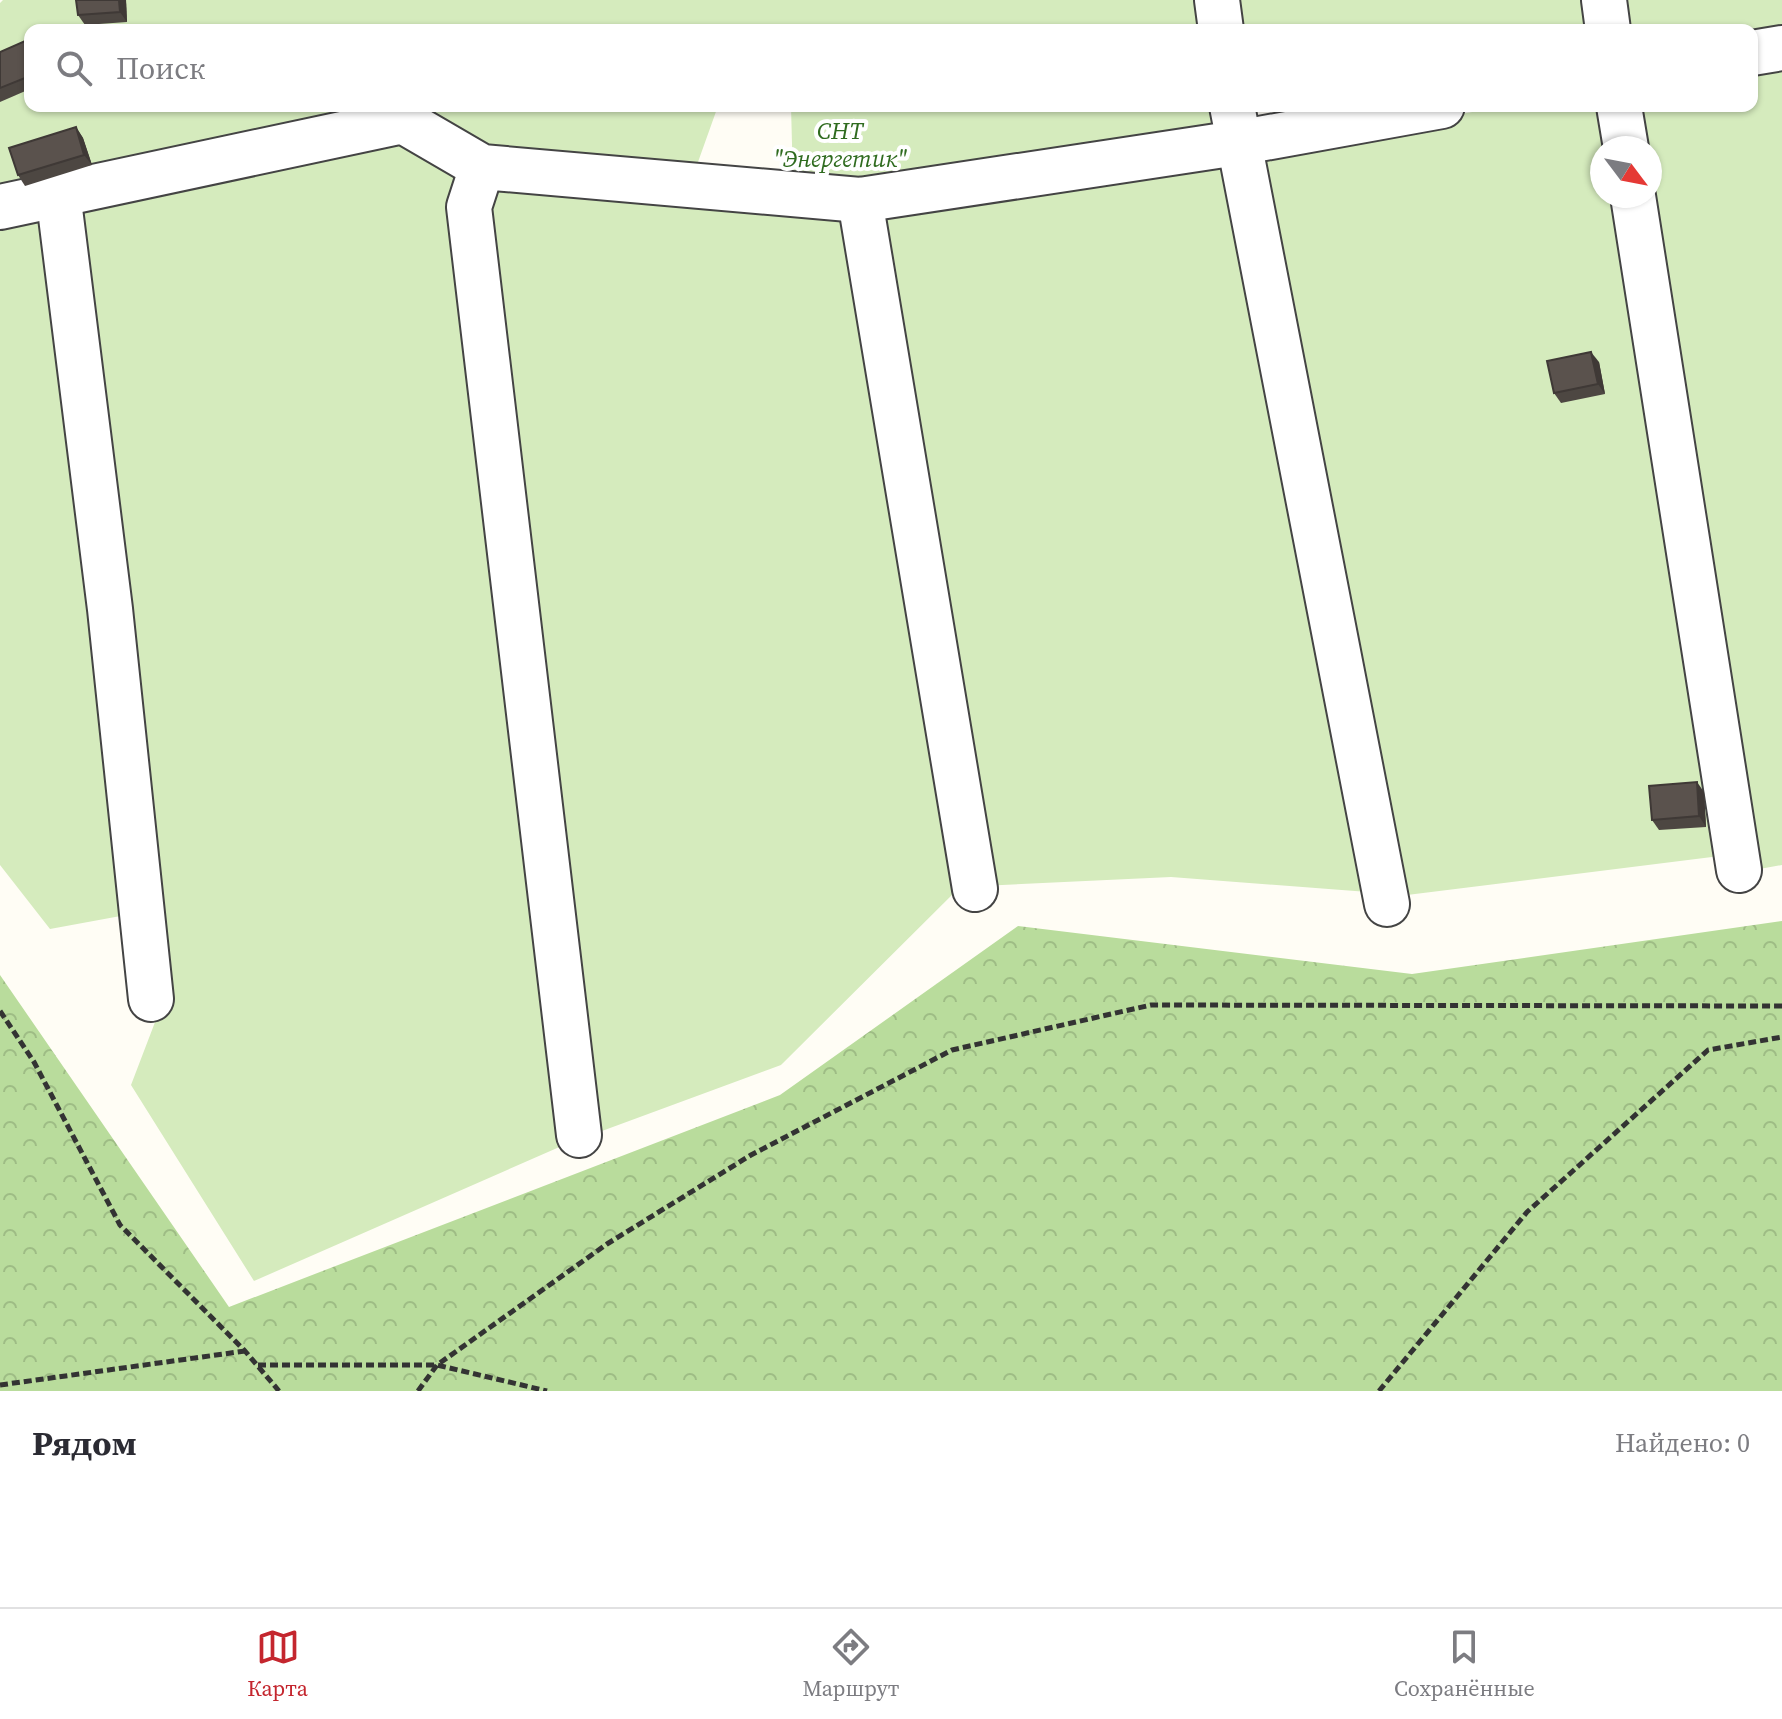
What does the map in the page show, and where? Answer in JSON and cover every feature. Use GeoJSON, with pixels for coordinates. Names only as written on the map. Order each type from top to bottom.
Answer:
{"type":"FeatureCollection","features":[{"type":"Feature","properties":{"kind":"street"},"geometry":{"type":"LineString","coordinates":[[1217,0],[1220,24]]}},
{"type":"Feature","properties":{"kind":"street"},"geometry":{"type":"LineString","coordinates":[[1604,0],[1607,24]]}},
{"type":"Feature","properties":{"kind":"street"},"geometry":{"type":"LineString","coordinates":[[1758,52],[1782,48]]}},
{"type":"Feature","properties":{"kind":"street"},"geometry":{"type":"LineString","coordinates":[[0,207],[403,121],[482,167],[860,200],[1235,124],[1373,112]]}},
{"type":"Feature","properties":{"kind":"street"},"geometry":{"type":"LineString","coordinates":[[1620,112],[1624,136]]}},
{"type":"Feature","properties":{"kind":"street"},"geometry":{"type":"LineString","coordinates":[[1235,124],[1387,904]]}},
{"type":"Feature","properties":{"kind":"street"},"geometry":{"type":"LineString","coordinates":[[482,167],[469,207],[579,1135]]}},
{"type":"Feature","properties":{"kind":"street"},"geometry":{"type":"LineString","coordinates":[[58,193],[110,609],[151,999]]}},
{"type":"Feature","properties":{"kind":"street"},"geometry":{"type":"LineString","coordinates":[[860,200],[975,889]]}},
{"type":"Feature","properties":{"kind":"street"},"geometry":{"type":"LineString","coordinates":[[1635,208],[1739,870]]}},
{"type":"Feature","properties":{"kind":"path"},"geometry":{"type":"LineString","coordinates":[[418,1391],[437,1365],[607,1244],[751,1155],[952,1050],[1151,1005],[1782,1006]]}},
{"type":"Feature","properties":{"kind":"path"},"geometry":{"type":"LineString","coordinates":[[0,1011],[34,1062],[120,1225],[245,1351],[279,1391]]}},
{"type":"Feature","properties":{"kind":"path"},"geometry":{"type":"LineString","coordinates":[[1379,1391],[1527,1212],[1708,1050],[1782,1037]]}},
{"type":"Feature","properties":{"kind":"path"},"geometry":{"type":"LineString","coordinates":[[3,1391],[0,1385],[245,1351]]}},
{"type":"Feature","properties":{"kind":"path"},"geometry":{"type":"LineString","coordinates":[[257,1365],[437,1365],[547,1391]]}},
{"type":"Feature","properties":{"kind":"green space","name":"СНТ \"Энергетик\""},"geometry":{"type":"Polygon","coordinates":[[[3,0],[1197,0],[1201,24],[24,24],[24,112],[381,112],[0,197],[0,3],[3,0]]]}},
{"type":"Feature","properties":{"kind":"green space"},"geometry":{"type":"Polygon","coordinates":[[[1226,0],[1587,0],[1591,24],[1229,24],[1226,0]]]}},
{"type":"Feature","properties":{"kind":"green space"},"geometry":{"type":"Polygon","coordinates":[[[1621,0],[1782,0],[1782,39],[1758,43],[1758,24],[1624,24],[1621,0]]]}},
{"type":"Feature","properties":{"kind":"green space"},"geometry":{"type":"Polygon","coordinates":[[[1782,63],[1782,865],[1754,870],[1720,856],[1407,895],[1171,877],[960,887],[781,1065],[564,1145],[254,1281],[131,1085],[165,996],[126,915],[50,929],[0,865],[0,221],[401,134],[849,217],[1472,112],[1758,112],[1758,67],[1782,63]]]}},
{"type":"Feature","properties":{"kind":"green space"},"geometry":{"type":"Polygon","coordinates":[[[418,112],[716,112],[693,176],[488,153],[418,112]]]}},
{"type":"Feature","properties":{"kind":"green space","name":"СНТ \"Энергетик\""},"geometry":{"type":"Polygon","coordinates":[[[791,112],[1216,112],[1218,123],[861,186],[793,182],[791,112]]]}},
{"type":"Feature","properties":{"kind":"green space"},"geometry":{"type":"Polygon","coordinates":[[[1782,921],[1782,1391],[0,1391],[0,975],[229,1307],[780,1095],[1018,926],[1412,974],[1782,921]]]}},
{"type":"Feature","properties":{"kind":"building"},"geometry":{"type":"Polygon","coordinates":[[[76,0],[119,0],[120,12],[78,15],[76,0]]]}},
{"type":"Feature","properties":{"kind":"building"},"geometry":{"type":"Polygon","coordinates":[[[24,41],[24,78],[0,88],[0,52],[24,41]]]}},
{"type":"Feature","properties":{"kind":"building"},"geometry":{"type":"Polygon","coordinates":[[[76,127],[84,155],[18,175],[9,148],[76,127]]]}},
{"type":"Feature","properties":{"kind":"building"},"geometry":{"type":"Polygon","coordinates":[[[1591,352],[1598,384],[1554,393],[1547,361],[1591,352]]]}},
{"type":"Feature","properties":{"kind":"building"},"geometry":{"type":"Polygon","coordinates":[[[1697,782],[1699,816],[1652,820],[1649,786],[1697,782]]]}}]}
